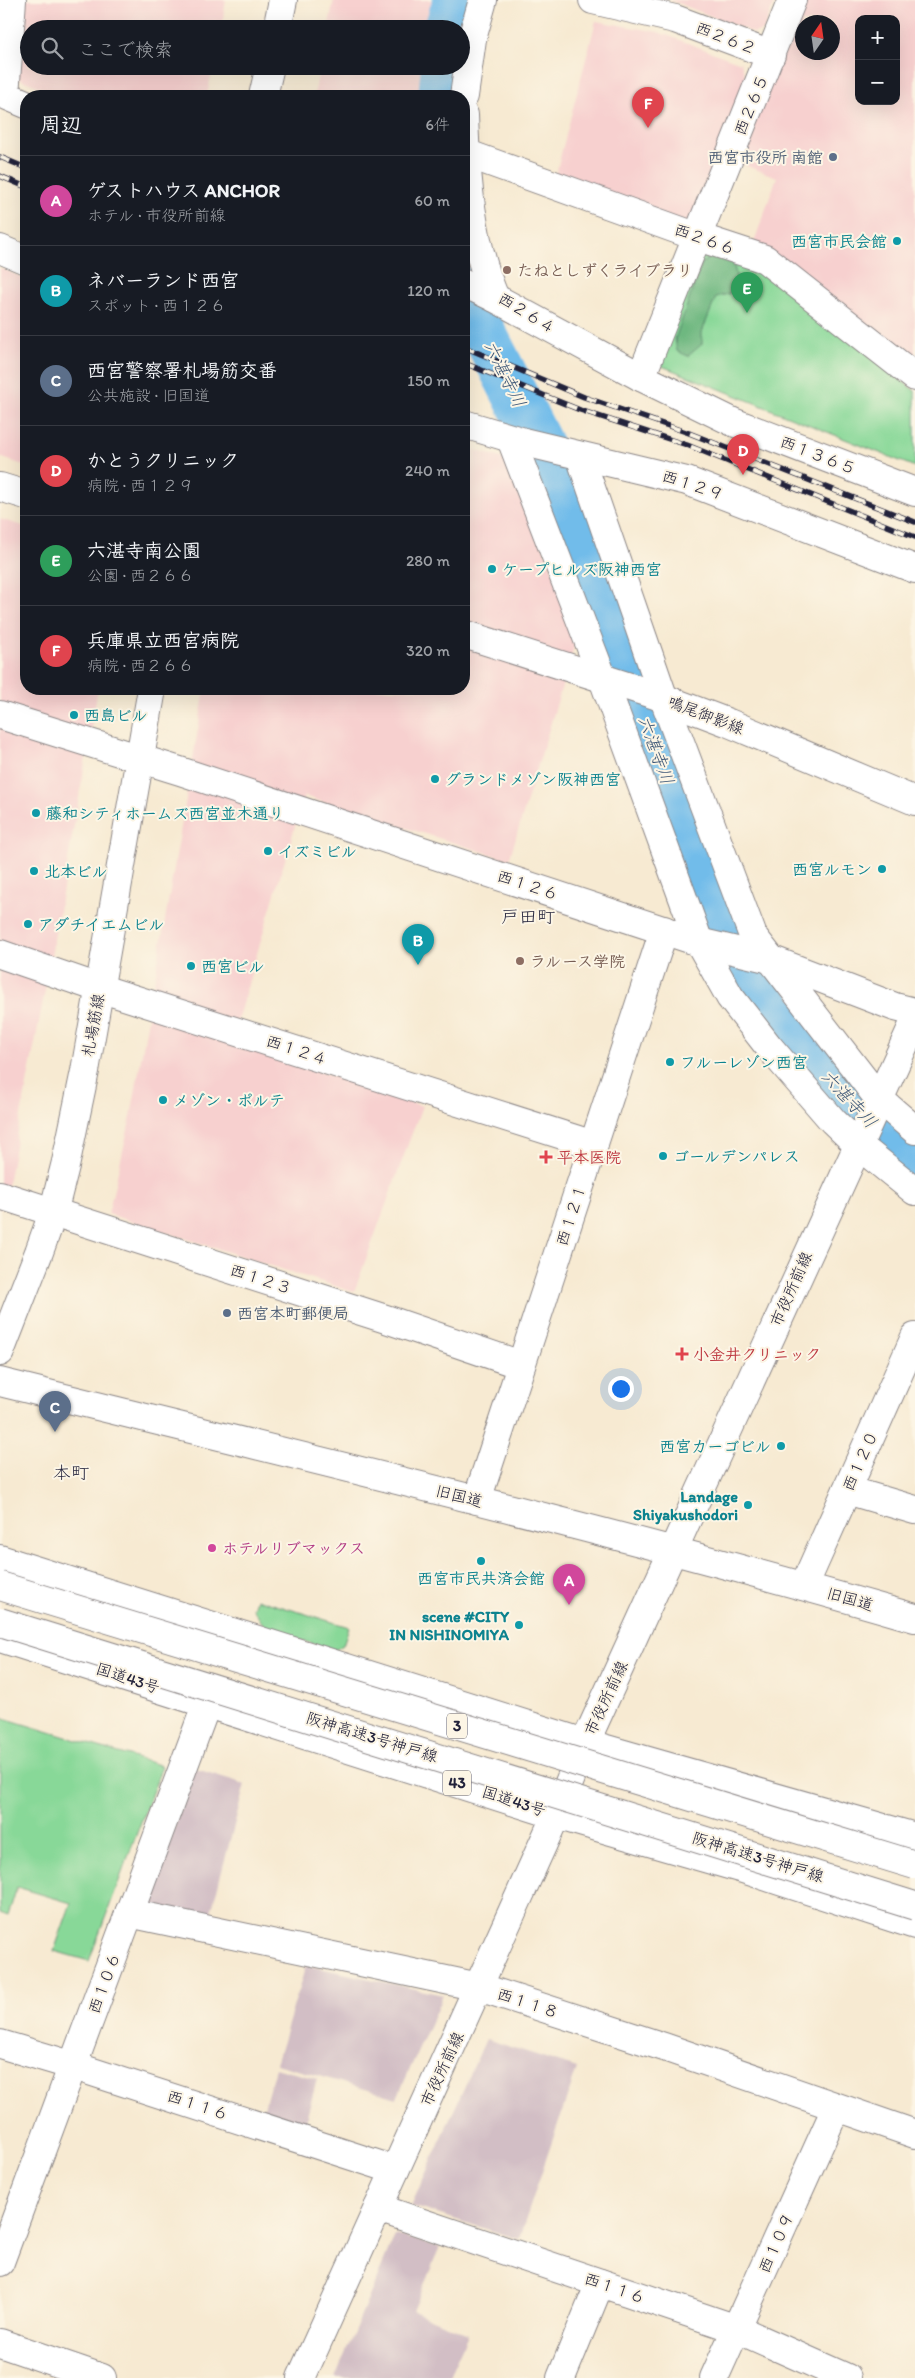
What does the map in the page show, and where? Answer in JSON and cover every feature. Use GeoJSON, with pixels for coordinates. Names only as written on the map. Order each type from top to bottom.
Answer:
{"type":"FeatureCollection","features":[{"type":"Feature","properties":{"kind":"main road"},"geometry":{"type":"LineString","coordinates":[[12,0],[4,95],[20,102]]}},
{"type":"Feature","properties":{"kind":"main road"},"geometry":{"type":"LineString","coordinates":[[279,20],[283,0]]}},
{"type":"Feature","properties":{"kind":"main road"},"geometry":{"type":"LineString","coordinates":[[470,53],[483,0]]}},
{"type":"Feature","properties":{"kind":"main road","name":"西２６２"},"geometry":{"type":"LineString","coordinates":[[593,0],[675,19],[771,55]]}},
{"type":"Feature","properties":{"kind":"main road","name":"西２６５"},"geometry":{"type":"LineString","coordinates":[[641,378],[792,0]]}},
{"type":"Feature","properties":{"kind":"main road"},"geometry":{"type":"LineString","coordinates":[[265,90],[268,75]]}},
{"type":"Feature","properties":{"kind":"main road"},"geometry":{"type":"LineString","coordinates":[[465,90],[467,75]]}},
{"type":"Feature","properties":{"kind":"main road","name":"西２６６"},"geometry":{"type":"LineString","coordinates":[[470,155],[698,237],[765,259],[915,377]]}},
{"type":"Feature","properties":{"kind":"main road","name":"西２６４"},"geometry":{"type":"LineString","coordinates":[[470,197],[473,224],[486,276],[481,291],[641,378]]}},
{"type":"Feature","properties":{"kind":"main road"},"geometry":{"type":"LineString","coordinates":[[0,250],[20,258]]}},
{"type":"Feature","properties":{"kind":"main road","name":"西１３６５"},"geometry":{"type":"LineString","coordinates":[[641,378],[733,422],[915,492]]}},
{"type":"Feature","properties":{"kind":"main road","name":"西１２９"},"geometry":{"type":"LineString","coordinates":[[470,426],[518,441],[687,481],[915,569]]}},
{"type":"Feature","properties":{"kind":"main road"},"geometry":{"type":"LineString","coordinates":[[518,441],[706,944],[730,997],[769,1047],[833,1121],[915,1191]]}},
{"type":"Feature","properties":{"kind":"main road"},"geometry":{"type":"LineString","coordinates":[[570,453],[660,697],[763,958],[877,1103],[915,1130]]}},
{"type":"Feature","properties":{"kind":"main road"},"geometry":{"type":"LineString","coordinates":[[0,487],[20,493]]}},
{"type":"Feature","properties":{"kind":"main road","name":"鳴尾御影線"},"geometry":{"type":"LineString","coordinates":[[470,636],[660,697],[738,727],[915,801]]}},
{"type":"Feature","properties":{"kind":"main road","name":"札場筋線"},"geometry":{"type":"LineString","coordinates":[[0,1352],[53,1213],[72,1135],[151,695]]}},
{"type":"Feature","properties":{"kind":"main road","name":"西１２６"},"geometry":{"type":"LineString","coordinates":[[0,715],[140,758],[706,944],[763,958],[895,1007],[915,1012]]}},
{"type":"Feature","properties":{"kind":"main road","name":"西１２１"},"geometry":{"type":"LineString","coordinates":[[477,1500],[664,930]]}},
{"type":"Feature","properties":{"kind":"main road","name":"西１２４"},"geometry":{"type":"LineString","coordinates":[[0,954],[99,988],[594,1145]]}},
{"type":"Feature","properties":{"kind":"main road","name":"市役所前線"},"geometry":{"type":"LineString","coordinates":[[301,2378],[556,1815],[585,1743],[915,1021]]}},
{"type":"Feature","properties":{"kind":"main road","name":"西１２３"},"geometry":{"type":"LineString","coordinates":[[0,1195],[389,1320],[521,1365]]}},
{"type":"Feature","properties":{"kind":"main road","name":"西１２０"},"geometry":{"type":"LineString","coordinates":[[804,1586],[915,1337]]}},
{"type":"Feature","properties":{"kind":"main road","name":"旧国道"},"geometry":{"type":"LineString","coordinates":[[0,1382],[477,1500],[804,1586],[915,1618]]}},
{"type":"Feature","properties":{"kind":"main road"},"geometry":{"type":"LineString","coordinates":[[847,1490],[915,1510]]}},
{"type":"Feature","properties":{"kind":"main road"},"geometry":{"type":"LineString","coordinates":[[0,1559],[585,1743],[915,1837]]}},
{"type":"Feature","properties":{"kind":"main road","name":"3"},"geometry":{"type":"LineString","coordinates":[[0,1586],[915,1865]]}},
{"type":"Feature","properties":{"kind":"main road","name":"阪神高速3号神戸線"},"geometry":{"type":"LineString","coordinates":[[0,1622],[915,1906]]}},
{"type":"Feature","properties":{"kind":"main road","name":"国道43号"},"geometry":{"type":"LineString","coordinates":[[0,1638],[556,1815],[743,1869],[915,1925]]}},
{"type":"Feature","properties":{"kind":"main road","name":"西１０６"},"geometry":{"type":"LineString","coordinates":[[0,2262],[207,1703]]}},
{"type":"Feature","properties":{"kind":"main road","name":"西１１８"},"geometry":{"type":"LineString","coordinates":[[129,1913],[479,1987],[664,2047],[915,2134]]}},
{"type":"Feature","properties":{"kind":"main road","name":"西１１６"},"geometry":{"type":"LineString","coordinates":[[0,2044],[74,2066],[395,2170]]}},
{"type":"Feature","properties":{"kind":"main road","name":"西１０９"},"geometry":{"type":"LineString","coordinates":[[714,2378],[836,2108]]}},
{"type":"Feature","properties":{"kind":"main road","name":"西１１６"},"geometry":{"type":"LineString","coordinates":[[378,2208],[737,2329],[847,2378]]}},
{"type":"Feature","properties":{"kind":"main road"},"geometry":{"type":"LineString","coordinates":[[561,2378],[600,2283]]}},
{"type":"Feature","properties":{"kind":"main road"},"geometry":{"type":"LineString","coordinates":[[0,2343],[102,2378]]}},
{"type":"Feature","properties":{"kind":"shaded area"},"geometry":{"type":"Polygon","coordinates":[[[23,0],[226,0],[223,20],[21,20],[23,0]]]}},
{"type":"Feature","properties":{"kind":"shaded area"},"geometry":{"type":"Polygon","coordinates":[[[334,0],[445,0],[442,20],[330,20],[334,0]]]}},
{"type":"Feature","properties":{"kind":"shaded area"},"geometry":{"type":"Polygon","coordinates":[[[670,0],[775,0],[764,30],[754,33],[670,0]]]}},
{"type":"Feature","properties":{"kind":"shaded area"},"geometry":{"type":"Polygon","coordinates":[[[801,0],[915,0],[915,362],[753,245],[777,177],[736,162],[801,0]]]}},
{"type":"Feature","properties":{"kind":"shaded area"},"geometry":{"type":"Polygon","coordinates":[[[596,21],[658,32],[741,63],[746,78],[694,219],[684,225],[555,177],[596,21]]]}},
{"type":"Feature","properties":{"kind":"shaded area"},"geometry":{"type":"Polygon","coordinates":[[[20,39],[20,75],[211,75],[208,90],[47,90],[17,78],[20,39]]]}},
{"type":"Feature","properties":{"kind":"shaded area"},"geometry":{"type":"Polygon","coordinates":[[[318,75],[435,75],[433,90],[315,90],[318,75]]]}},
{"type":"Feature","properties":{"kind":"shaded area"},"geometry":{"type":"Polygon","coordinates":[[[0,268],[20,276],[20,464],[0,457],[0,268]]]}},
{"type":"Feature","properties":{"kind":"shaded area"},"geometry":{"type":"Polygon","coordinates":[[[470,449],[508,460],[578,634],[509,860],[304,796],[231,1041],[422,1106],[354,1292],[108,1214],[131,1117],[204,695],[470,695],[470,449]]]}},
{"type":"Feature","properties":{"kind":"shaded area"},"geometry":{"type":"Polygon","coordinates":[[[0,519],[20,525],[20,695],[97,695],[46,985],[9,1178],[0,1211],[0,519]]]}},
{"type":"Feature","properties":{"kind":"shaded area"},"geometry":{"type":"Polygon","coordinates":[[[193,1768],[245,1784],[210,1916],[150,1905],[193,1768]]]}},
{"type":"Feature","properties":{"kind":"shaded area"},"geometry":{"type":"Polygon","coordinates":[[[306,1965],[443,1995],[397,2098],[276,2064],[306,1965]]]}},
{"type":"Feature","properties":{"kind":"shaded area"},"geometry":{"type":"Polygon","coordinates":[[[486,2039],[577,2068],[519,2239],[411,2206],[486,2039]]]}},
{"type":"Feature","properties":{"kind":"shaded area"},"geometry":{"type":"Polygon","coordinates":[[[275,2068],[317,2079],[305,2124],[263,2111],[275,2068]]]}},
{"type":"Feature","properties":{"kind":"shaded area"},"geometry":{"type":"Polygon","coordinates":[[[395,2235],[440,2247],[413,2311],[468,2334],[448,2378],[335,2378],[395,2235]]]}},
{"type":"Feature","properties":{"kind":"green space"},"geometry":{"type":"Polygon","coordinates":[[[712,249],[751,262],[915,391],[915,467],[657,364],[701,255],[712,249]]]}},
{"type":"Feature","properties":{"kind":"green space"},"geometry":{"type":"Polygon","coordinates":[[[713,255],[733,261],[737,280],[729,294],[716,297],[702,332],[702,344],[688,356],[677,351],[675,339],[702,263],[713,255]]]}},
{"type":"Feature","properties":{"kind":"green space"},"geometry":{"type":"Polygon","coordinates":[[[256,1599],[349,1627],[343,1645],[335,1650],[267,1630],[253,1609],[256,1599]]]}},
{"type":"Feature","properties":{"kind":"green space"},"geometry":{"type":"Polygon","coordinates":[[[0,1717],[162,1766],[89,1961],[54,1951],[71,1903],[17,1887],[8,1916],[0,1913],[0,1717]]]}},
{"type":"Feature","properties":{"kind":"waterway","name":"六湛寺川"},"geometry":{"type":"LineString","coordinates":[[450,20],[456,0]]}},
{"type":"Feature","properties":{"kind":"waterway","name":"六湛寺川"},"geometry":{"type":"LineString","coordinates":[[442,90],[443,75]]}},
{"type":"Feature","properties":{"kind":"waterway","name":"六湛寺川"},"geometry":{"type":"LineString","coordinates":[[470,306],[561,486],[719,924],[750,983],[842,1097],[892,1147],[915,1166]]}},
{"type":"Feature","properties":{"kind":"railway"},"geometry":{"type":"LineString","coordinates":[[0,157],[20,165]]}},
{"type":"Feature","properties":{"kind":"railway"},"geometry":{"type":"LineString","coordinates":[[0,176],[20,184]]}},
{"type":"Feature","properties":{"kind":"railway"},"geometry":{"type":"LineString","coordinates":[[470,350],[584,397],[689,433],[915,522]]}},
{"type":"Feature","properties":{"kind":"railway"},"geometry":{"type":"LineString","coordinates":[[470,365],[580,410],[687,445],[915,537]]}},
{"type":"Feature","properties":{"kind":"place","name":"兵庫県立西宮病院"},"geometry":{"type":"Point","coordinates":[648,128]}},
{"type":"Feature","properties":{"kind":"place","name":"西宮市役所 南館"},"geometry":{"type":"Point","coordinates":[833,157]}},
{"type":"Feature","properties":{"kind":"place","name":"西宮市民会館"},"geometry":{"type":"Point","coordinates":[897,241]}},
{"type":"Feature","properties":{"kind":"place","name":"たねとしずくライブラリ"},"geometry":{"type":"Point","coordinates":[507,270]}},
{"type":"Feature","properties":{"kind":"place","name":"六湛寺南公園"},"geometry":{"type":"Point","coordinates":[747,313]}},
{"type":"Feature","properties":{"kind":"place","name":"かとうクリニック"},"geometry":{"type":"Point","coordinates":[743,475]}},
{"type":"Feature","properties":{"kind":"place","name":"ケープヒルズ阪神西宮"},"geometry":{"type":"Point","coordinates":[492,569]}},
{"type":"Feature","properties":{"kind":"place","name":"西島ビル"},"geometry":{"type":"Point","coordinates":[74,715]}},
{"type":"Feature","properties":{"kind":"place","name":"グランドメゾン阪神西宮"},"geometry":{"type":"Point","coordinates":[435,779]}},
{"type":"Feature","properties":{"kind":"place","name":"藤和シティホームズ西宮並木通り"},"geometry":{"type":"Point","coordinates":[36,813]}},
{"type":"Feature","properties":{"kind":"place","name":"イズミビル"},"geometry":{"type":"Point","coordinates":[268,851]}},
{"type":"Feature","properties":{"kind":"place","name":"西宮ルモン"},"geometry":{"type":"Point","coordinates":[882,869]}},
{"type":"Feature","properties":{"kind":"place","name":"北本ビル"},"geometry":{"type":"Point","coordinates":[34,871]}},
{"type":"Feature","properties":{"kind":"place","name":"アダチイエムビル"},"geometry":{"type":"Point","coordinates":[28,924]}},
{"type":"Feature","properties":{"kind":"place","name":"ラルース学院"},"geometry":{"type":"Point","coordinates":[520,961]}},
{"type":"Feature","properties":{"kind":"place","name":"ネバーランド西宮"},"geometry":{"type":"Point","coordinates":[418,965]}},
{"type":"Feature","properties":{"kind":"place","name":"西宮ビル"},"geometry":{"type":"Point","coordinates":[191,966]}},
{"type":"Feature","properties":{"kind":"place","name":"フルーレゾン西宮"},"geometry":{"type":"Point","coordinates":[670,1062]}},
{"type":"Feature","properties":{"kind":"place","name":"メゾン・ポルテ"},"geometry":{"type":"Point","coordinates":[163,1100]}},
{"type":"Feature","properties":{"kind":"place","name":"ゴールデンパレス"},"geometry":{"type":"Point","coordinates":[663,1156]}},
{"type":"Feature","properties":{"kind":"place","name":"平本医院"},"geometry":{"type":"Point","coordinates":[546,1157]}},
{"type":"Feature","properties":{"kind":"place","name":"西宮本町郵便局"},"geometry":{"type":"Point","coordinates":[227,1313]}},
{"type":"Feature","properties":{"kind":"place","name":"小金井クリニック"},"geometry":{"type":"Point","coordinates":[682,1354]}},
{"type":"Feature","properties":{"kind":"place","name":"西宮警察署札場筋交番"},"geometry":{"type":"Point","coordinates":[55,1432]}},
{"type":"Feature","properties":{"kind":"place","name":"西宮カーゴビル"},"geometry":{"type":"Point","coordinates":[781,1446]}},
{"type":"Feature","properties":{"kind":"place","name":"Landage Shiyakushodori"},"geometry":{"type":"Point","coordinates":[748,1505]}},
{"type":"Feature","properties":{"kind":"place","name":"ホテルリブマックス"},"geometry":{"type":"Point","coordinates":[212,1548]}},
{"type":"Feature","properties":{"kind":"place","name":"西宮市民共済会館"},"geometry":{"type":"Point","coordinates":[481,1561]}},
{"type":"Feature","properties":{"kind":"place","name":"ゲストハウス ANCHOR"},"geometry":{"type":"Point","coordinates":[569,1605]}},
{"type":"Feature","properties":{"kind":"place","name":"scene #CITY IN NISHINOMIYA"},"geometry":{"type":"Point","coordinates":[519,1625]}},
{"type":"Feature","properties":{"kind":"district","name":"戸田町"},"geometry":{"type":"Point","coordinates":[528,917]}},
{"type":"Feature","properties":{"kind":"district","name":"本町"},"geometry":{"type":"Point","coordinates":[71,1473]}}]}
